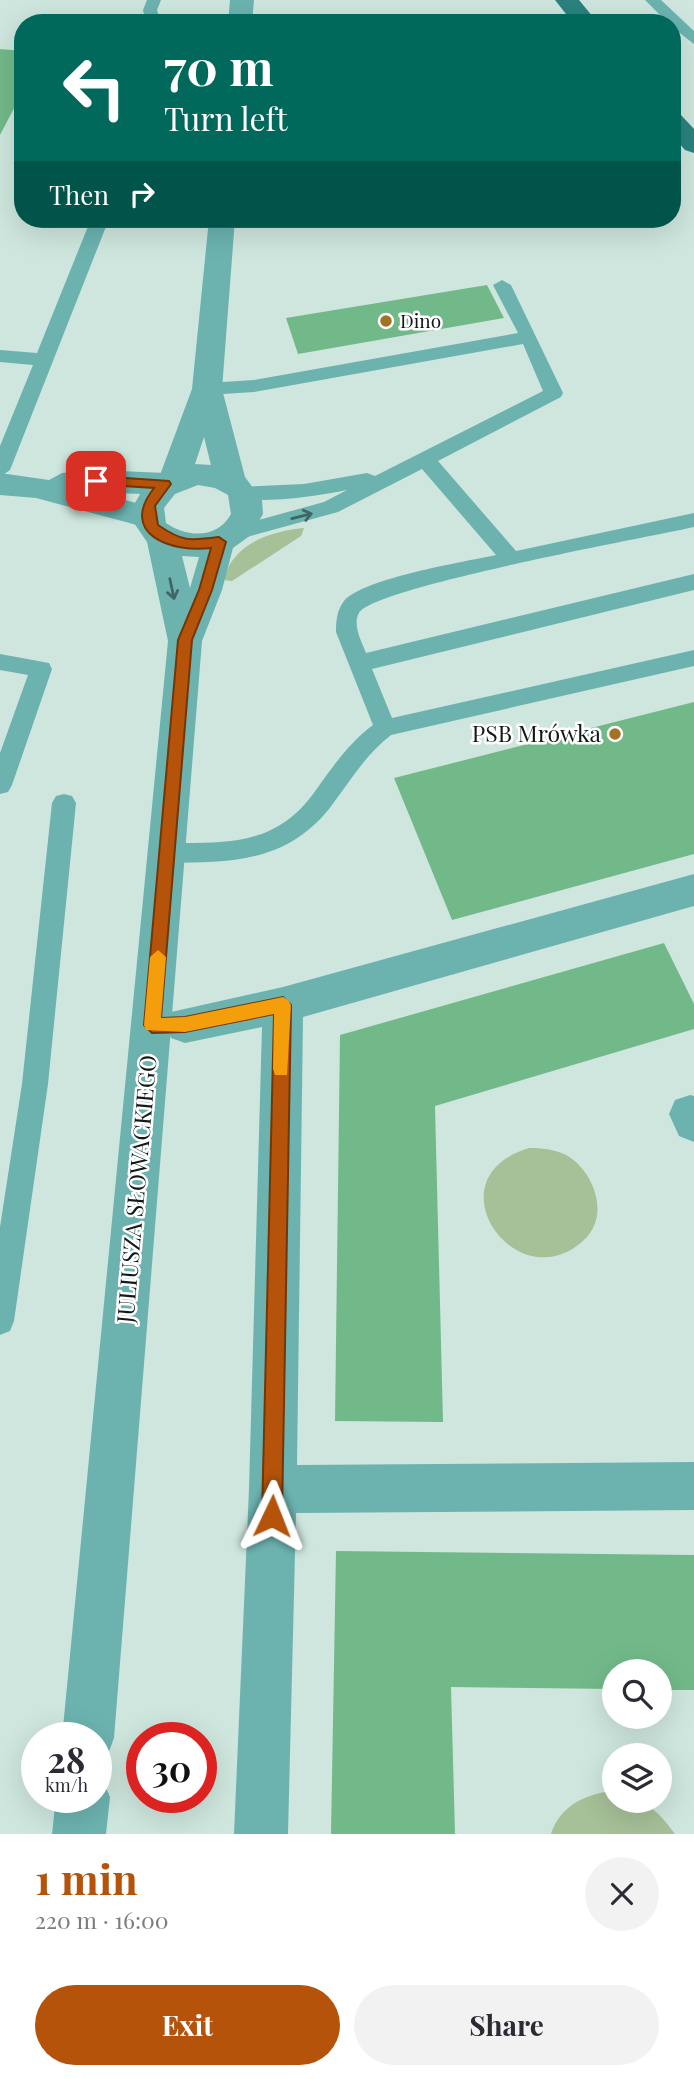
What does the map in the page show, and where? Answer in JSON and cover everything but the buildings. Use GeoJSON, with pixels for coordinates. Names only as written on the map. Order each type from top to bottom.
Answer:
{"type":"FeatureCollection","features":[{"type":"Feature","properties":{"kind":"main road"},"geometry":{"type":"LineString","coordinates":[[567,0],[579,14]]}},
{"type":"Feature","properties":{"kind":"main road"},"geometry":{"type":"LineString","coordinates":[[681,130],[694,145]]}},
{"type":"Feature","properties":{"kind":"street"},"geometry":{"type":"LineString","coordinates":[[155,527],[148,505],[169,481],[207,389],[221,228]]}},
{"type":"Feature","properties":{"kind":"street"},"geometry":{"type":"LineString","coordinates":[[36,487],[155,527],[189,545],[227,537],[249,513],[207,389]]}},
{"type":"Feature","properties":{"kind":"street"},"geometry":{"type":"LineString","coordinates":[[0,484],[36,487],[96,481],[169,481],[198,474],[238,486]]}},
{"type":"Feature","properties":{"kind":"street","name":"JULIUSZA SŁOWACKIEGO"},"geometry":{"type":"LineString","coordinates":[[155,527],[185,640]]}},
{"type":"Feature","properties":{"kind":"street","name":"JULIUSZA SŁOWACKIEGO"},"geometry":{"type":"LineString","coordinates":[[90,1722],[168,1025],[167,853],[185,640],[227,537]]}},
{"type":"Feature","properties":{"kind":"street"},"geometry":{"type":"LineString","coordinates":[[168,1025],[283,1005],[693,892]]}},
{"type":"Feature","properties":{"kind":"street"},"geometry":{"type":"LineString","coordinates":[[261,1834],[273,1489],[283,1005]]}},
{"type":"Feature","properties":{"kind":"street"},"geometry":{"type":"LineString","coordinates":[[273,1489],[694,1486]]}},
{"type":"Feature","properties":{"kind":"street"},"geometry":{"type":"LineString","coordinates":[[79,1834],[81,1813]]}},
{"type":"Feature","properties":{"kind":"lane"},"geometry":{"type":"LineString","coordinates":[[652,0],[667,14]]}},
{"type":"Feature","properties":{"kind":"lane"},"geometry":{"type":"LineString","coordinates":[[681,27],[694,39]]}},
{"type":"Feature","properties":{"kind":"lane"},"geometry":{"type":"LineString","coordinates":[[0,470],[96,228]]}},
{"type":"Feature","properties":{"kind":"lane"},"geometry":{"type":"LineString","coordinates":[[227,537],[331,507],[384,477],[554,393],[502,285]]}},
{"type":"Feature","properties":{"kind":"lane"},"geometry":{"type":"LineString","coordinates":[[207,389],[254,386],[528,337]]}},
{"type":"Feature","properties":{"kind":"lane"},"geometry":{"type":"LineString","coordinates":[[0,356],[43,360]]}},
{"type":"Feature","properties":{"kind":"lane"},"geometry":{"type":"LineString","coordinates":[[424,457],[512,559]]}},
{"type":"Feature","properties":{"kind":"lane"},"geometry":{"type":"LineString","coordinates":[[238,486],[303,491],[384,477]]}},
{"type":"Feature","properties":{"kind":"lane"},"geometry":{"type":"LineString","coordinates":[[385,728],[346,622],[351,607],[357,602],[396,588],[512,559],[694,520]]}},
{"type":"Feature","properties":{"kind":"lane"},"geometry":{"type":"LineString","coordinates":[[361,663],[694,582]]}},
{"type":"Feature","properties":{"kind":"lane"},"geometry":{"type":"LineString","coordinates":[[167,853],[229,853],[255,849],[282,838],[320,802],[362,743],[385,728],[694,658]]}},
{"type":"Feature","properties":{"kind":"lane"},"geometry":{"type":"LineString","coordinates":[[0,662],[41,669],[0,785]]}},
{"type":"Feature","properties":{"kind":"lane"},"geometry":{"type":"LineString","coordinates":[[0,1321],[35,1084],[64,803]]}},
{"type":"Feature","properties":{"kind":"green space"},"geometry":{"type":"Polygon","coordinates":[[[304,528],[301,536],[232,581],[223,580],[228,567],[244,548],[265,536],[304,528]]]}},
{"type":"Feature","properties":{"kind":"green space"},"geometry":{"type":"Polygon","coordinates":[[[529,1148],[548,1149],[566,1155],[584,1171],[595,1193],[597,1217],[593,1228],[586,1238],[560,1255],[535,1257],[512,1247],[495,1230],[485,1208],[486,1185],[499,1164],[529,1148]]]}},
{"type":"Feature","properties":{"kind":"green space"},"geometry":{"type":"Polygon","coordinates":[[[602,1793],[602,1813],[657,1813],[675,1834],[551,1834],[560,1816],[567,1809],[592,1795],[602,1793]]]}},
{"type":"Feature","properties":{"kind":"slow traffic"},"geometry":{"type":"LineString","coordinates":[[158,957],[152,1025],[185,1025],[283,1005],[281,1069]]}},
{"type":"Feature","properties":{"kind":"place","name":"Dino"},"geometry":{"type":"Point","coordinates":[386,321]}},
{"type":"Feature","properties":{"kind":"place","name":"PSB Mrówka"},"geometry":{"type":"Point","coordinates":[615,734]}},
{"type":"Feature","properties":{"kind":"route"},"geometry":{"type":"LineString","coordinates":[[96,481],[165,484],[154,494],[148,505],[148,517],[153,528],[174,542],[204,545],[219,542],[206,590],[185,640],[152,1025],[185,1025],[283,1005],[272,1516]]}}]}
